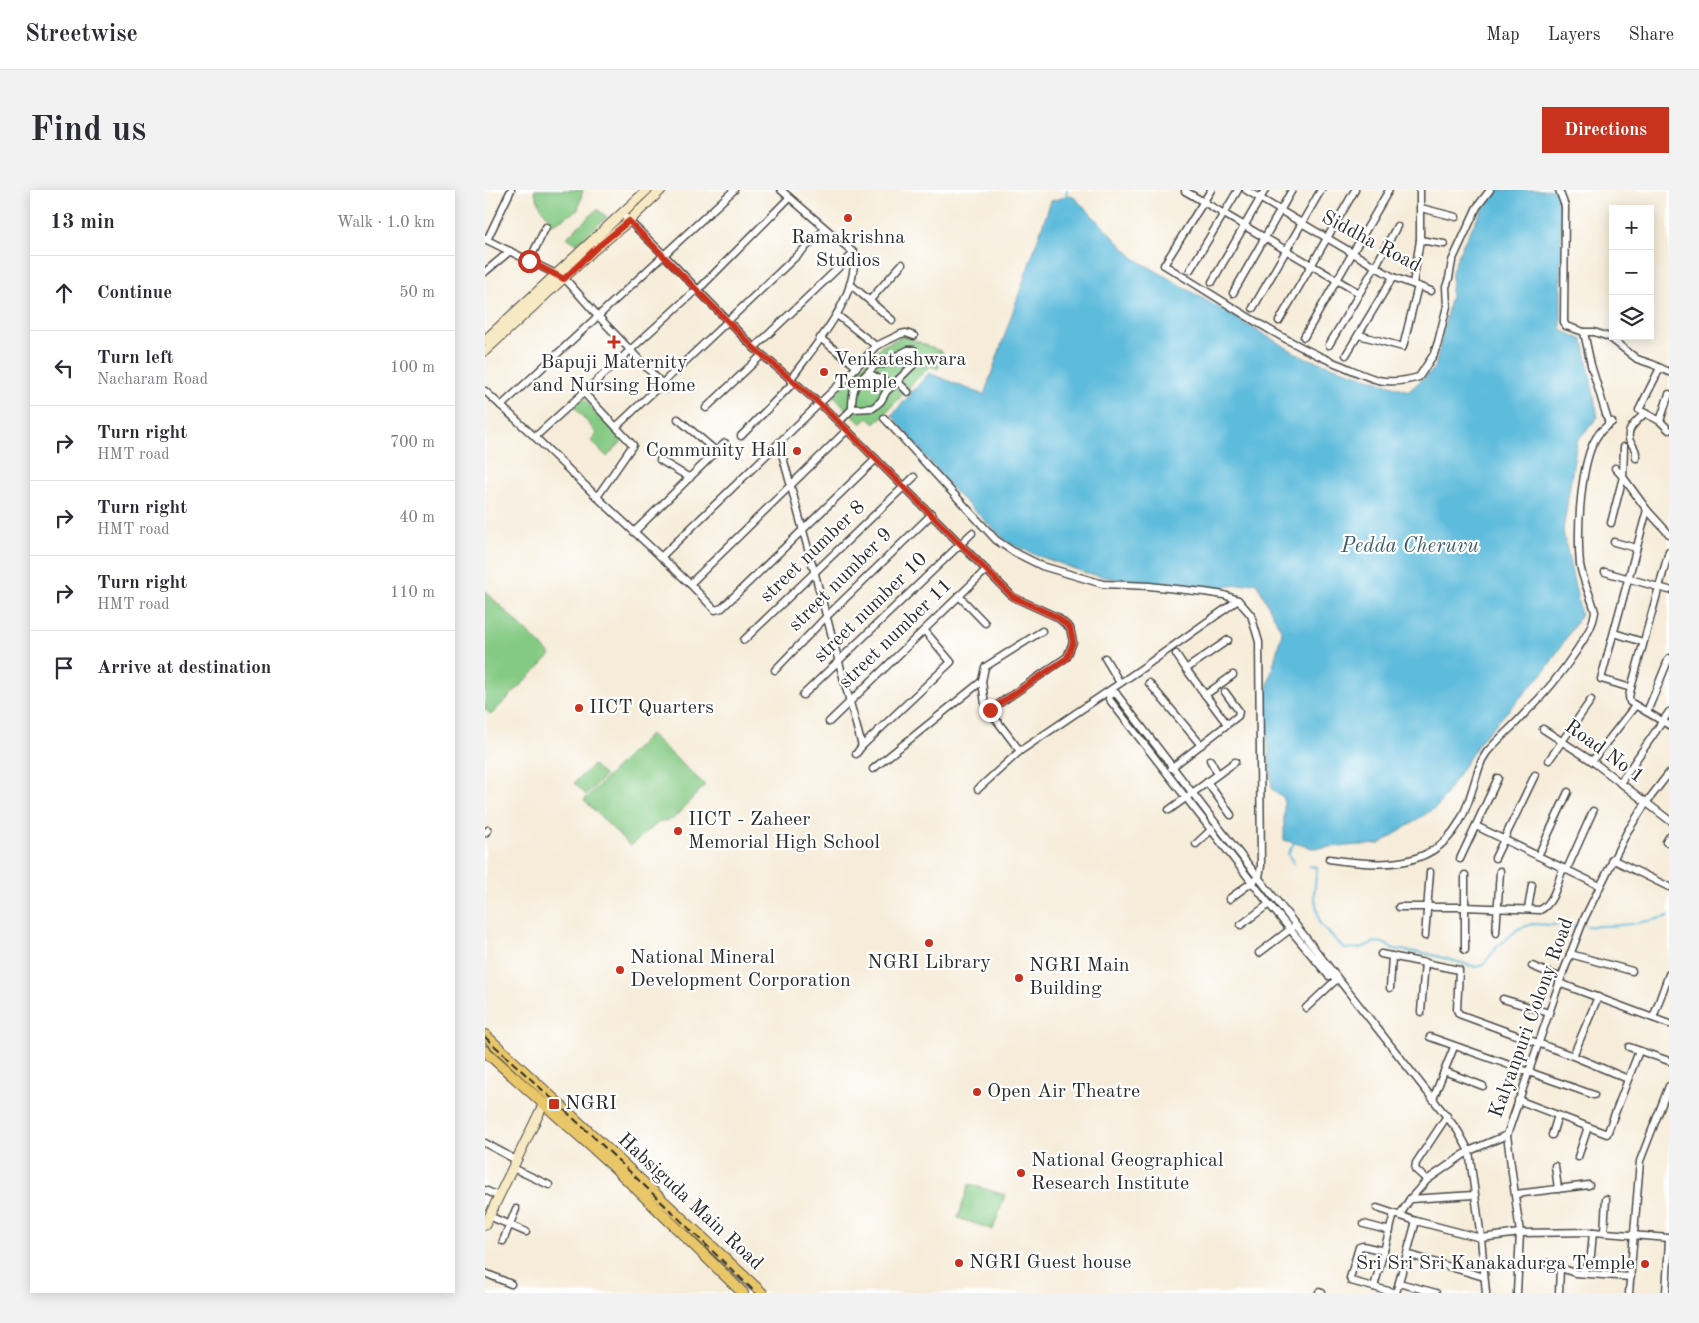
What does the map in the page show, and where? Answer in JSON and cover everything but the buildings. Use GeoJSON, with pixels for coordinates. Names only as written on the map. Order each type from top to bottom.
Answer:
{"type":"FeatureCollection","features":[{"type":"Feature","properties":{"kind":"main road"},"geometry":{"type":"LineString","coordinates":[[485,351],[647,190]]}},
{"type":"Feature","properties":{"kind":"main road"},"geometry":{"type":"LineString","coordinates":[[485,340],[560,276],[629,221],[661,190]]}},
{"type":"Feature","properties":{"kind":"main road","name":"Habsiguda Main Road"},"geometry":{"type":"LineString","coordinates":[[485,1035],[762,1293]]}},
{"type":"Feature","properties":{"kind":"main road","name":"Habsiguda Main Road"},"geometry":{"type":"LineString","coordinates":[[486,1055],[544,1103],[612,1165],[743,1292]]}},
{"type":"Feature","properties":{"kind":"main road"},"geometry":{"type":"LineString","coordinates":[[485,1225],[544,1103]]}},
{"type":"Feature","properties":{"kind":"main road"},"geometry":{"type":"LineString","coordinates":[[743,1292],[752,1284]]}},
{"type":"Feature","properties":{"kind":"street"},"geometry":{"type":"LineString","coordinates":[[511,190],[486,239],[560,276],[664,386]]}},
{"type":"Feature","properties":{"kind":"street"},"geometry":{"type":"LineString","coordinates":[[501,406],[734,190]]}},
{"type":"Feature","properties":{"kind":"street"},"geometry":{"type":"LineString","coordinates":[[741,436],[792,381],[837,315],[850,284],[855,264],[854,253],[781,190]]}},
{"type":"Feature","properties":{"kind":"street"},"geometry":{"type":"LineString","coordinates":[[1185,190],[1359,293]]}},
{"type":"Feature","properties":{"kind":"street"},"geometry":{"type":"LineString","coordinates":[[1211,190],[1164,265],[1213,294],[1256,323],[1309,351],[1377,380],[1395,382],[1419,377],[1434,354],[1447,306],[1445,287],[1449,278],[1452,261],[1477,207],[1490,190]]}},
{"type":"Feature","properties":{"kind":"street"},"geometry":{"type":"LineString","coordinates":[[1190,270],[1238,190]]}},
{"type":"Feature","properties":{"kind":"street","name":"Siddha Road"},"geometry":{"type":"LineString","coordinates":[[1246,190],[1393,277],[1431,291]]}},
{"type":"Feature","properties":{"kind":"street"},"geometry":{"type":"LineString","coordinates":[[1212,282],[1265,190]]}},
{"type":"Feature","properties":{"kind":"street"},"geometry":{"type":"LineString","coordinates":[[1233,293],[1292,190]]}},
{"type":"Feature","properties":{"kind":"street"},"geometry":{"type":"LineString","coordinates":[[1253,308],[1321,190]]}},
{"type":"Feature","properties":{"kind":"street"},"geometry":{"type":"LineString","coordinates":[[1279,321],[1355,190]]}},
{"type":"Feature","properties":{"kind":"street"},"geometry":{"type":"LineString","coordinates":[[1305,337],[1389,190]]}},
{"type":"Feature","properties":{"kind":"street"},"geometry":{"type":"LineString","coordinates":[[1359,335],[1403,347],[1415,285],[1420,240],[1420,190]]}},
{"type":"Feature","properties":{"kind":"street"},"geometry":{"type":"LineString","coordinates":[[1559,190],[1565,206],[1564,322],[1566,326],[1609,337],[1637,359],[1669,372]]}},
{"type":"Feature","properties":{"kind":"street"},"geometry":{"type":"LineString","coordinates":[[535,437],[697,290],[789,198]]}},
{"type":"Feature","properties":{"kind":"street"},"geometry":{"type":"LineString","coordinates":[[1421,208],[1456,216]]}},
{"type":"Feature","properties":{"kind":"street"},"geometry":{"type":"LineString","coordinates":[[622,214],[754,348],[839,422],[1013,597],[1057,617],[1070,628],[1073,642],[1067,658],[990,710]]}},
{"type":"Feature","properties":{"kind":"street"},"geometry":{"type":"LineString","coordinates":[[1329,345],[1397,226]]}},
{"type":"Feature","properties":{"kind":"street"},"geometry":{"type":"LineString","coordinates":[[529,261],[546,227]]}},
{"type":"Feature","properties":{"kind":"street"},"geometry":{"type":"LineString","coordinates":[[616,427],[664,386],[825,229]]}},
{"type":"Feature","properties":{"kind":"street"},"geometry":{"type":"LineString","coordinates":[[1420,240],[1444,244]]}},
{"type":"Feature","properties":{"kind":"street"},"geometry":{"type":"LineString","coordinates":[[485,272],[510,251]]}},
{"type":"Feature","properties":{"kind":"street"},"geometry":{"type":"LineString","coordinates":[[754,348],[854,253]]}},
{"type":"Feature","properties":{"kind":"street"},"geometry":{"type":"LineString","coordinates":[[870,300],[902,264]]}},
{"type":"Feature","properties":{"kind":"street"},"geometry":{"type":"LineString","coordinates":[[1346,355],[1393,277]]}},
{"type":"Feature","properties":{"kind":"street"},"geometry":{"type":"LineString","coordinates":[[850,284],[892,320]]}},
{"type":"Feature","properties":{"kind":"street"},"geometry":{"type":"LineString","coordinates":[[837,315],[876,346]]}},
{"type":"Feature","properties":{"kind":"street"},"geometry":{"type":"LineString","coordinates":[[1329,859],[1374,865],[1425,856],[1439,847],[1463,816],[1482,760],[1487,752],[1559,675],[1585,640],[1594,620],[1595,612],[1580,563],[1580,505],[1584,477],[1595,438],[1611,423],[1591,365],[1584,332]]}},
{"type":"Feature","properties":{"kind":"street"},"geometry":{"type":"LineString","coordinates":[[661,557],[820,404],[876,346],[901,334],[906,333],[914,336]]}},
{"type":"Feature","properties":{"kind":"street"},"geometry":{"type":"LineString","coordinates":[[820,338],[857,367]]}},
{"type":"Feature","properties":{"kind":"street"},"geometry":{"type":"LineString","coordinates":[[839,422],[852,409],[853,389],[875,365],[884,364],[908,350],[917,348],[913,365],[881,401],[873,408],[852,409]]}},
{"type":"Feature","properties":{"kind":"street"},"geometry":{"type":"LineString","coordinates":[[706,408],[762,355]]}},
{"type":"Feature","properties":{"kind":"street"},"geometry":{"type":"LineString","coordinates":[[1661,368],[1639,410],[1660,420],[1669,430]]}},
{"type":"Feature","properties":{"kind":"street"},"geometry":{"type":"LineString","coordinates":[[868,373],[895,383],[908,392]]}},
{"type":"Feature","properties":{"kind":"street"},"geometry":{"type":"LineString","coordinates":[[485,391],[690,584],[715,610],[722,608],[876,459]]}},
{"type":"Feature","properties":{"kind":"street"},"geometry":{"type":"LineString","coordinates":[[583,392],[633,445],[597,497]]}},
{"type":"Feature","properties":{"kind":"street"},"geometry":{"type":"LineString","coordinates":[[1660,420],[1669,394]]}},
{"type":"Feature","properties":{"kind":"street"},"geometry":{"type":"LineString","coordinates":[[1637,458],[1636,451],[1628,434],[1645,413]]}},
{"type":"Feature","properties":{"kind":"street"},"geometry":{"type":"LineString","coordinates":[[884,418],[996,540],[1014,552],[1042,566],[1103,584],[1149,586],[1224,596],[1237,600],[1251,615],[1259,642],[1261,849],[1259,877]]}},
{"type":"Feature","properties":{"kind":"street"},"geometry":{"type":"LineString","coordinates":[[678,419],[716,451]]}},
{"type":"Feature","properties":{"kind":"street"},"geometry":{"type":"LineString","coordinates":[[690,584],[847,430]]}},
{"type":"Feature","properties":{"kind":"street"},"geometry":{"type":"LineString","coordinates":[[634,532],[725,443]]}},
{"type":"Feature","properties":{"kind":"street"},"geometry":{"type":"LineString","coordinates":[[779,443],[862,746]]}},
{"type":"Feature","properties":{"kind":"street"},"geometry":{"type":"LineString","coordinates":[[1611,523],[1623,477],[1624,447]]}},
{"type":"Feature","properties":{"kind":"street"},"geometry":{"type":"LineString","coordinates":[[660,460],[690,478]]}},
{"type":"Feature","properties":{"kind":"street"},"geometry":{"type":"LineString","coordinates":[[1615,468],[1647,510],[1669,534]]}},
{"type":"Feature","properties":{"kind":"street","name":"street number 8"},"geometry":{"type":"LineString","coordinates":[[744,640],[914,477]]}},
{"type":"Feature","properties":{"kind":"street"},"geometry":{"type":"LineString","coordinates":[[1631,688],[1601,679],[1647,510]]}},
{"type":"Feature","properties":{"kind":"street","name":"street number 9"},"geometry":{"type":"LineString","coordinates":[[775,670],[826,617],[932,514]]}},
{"type":"Feature","properties":{"kind":"street","name":"street number 10"},"geometry":{"type":"LineString","coordinates":[[803,695],[972,533]]}},
{"type":"Feature","properties":{"kind":"street"},"geometry":{"type":"LineString","coordinates":[[1614,542],[1636,548]]}},
{"type":"Feature","properties":{"kind":"street"},"geometry":{"type":"LineString","coordinates":[[1666,722],[1635,706],[1630,702],[1629,697],[1669,551]]}},
{"type":"Feature","properties":{"kind":"street","name":"street number 11"},"geometry":{"type":"LineString","coordinates":[[829,722],[986,570]]}},
{"type":"Feature","properties":{"kind":"street"},"geometry":{"type":"LineString","coordinates":[[1605,572],[1669,590]]}},
{"type":"Feature","properties":{"kind":"street"},"geometry":{"type":"LineString","coordinates":[[959,596],[985,622]]}},
{"type":"Feature","properties":{"kind":"street"},"geometry":{"type":"LineString","coordinates":[[978,789],[1020,751],[1237,600]]}},
{"type":"Feature","properties":{"kind":"street"},"geometry":{"type":"LineString","coordinates":[[856,754],[862,746],[951,662],[924,630]]}},
{"type":"Feature","properties":{"kind":"street"},"geometry":{"type":"LineString","coordinates":[[1020,751],[985,705],[982,681],[985,667],[1042,632]]}},
{"type":"Feature","properties":{"kind":"street"},"geometry":{"type":"LineString","coordinates":[[1614,632],[1643,642]]}},
{"type":"Feature","properties":{"kind":"street"},"geometry":{"type":"LineString","coordinates":[[1186,669],[1228,640]]}},
{"type":"Feature","properties":{"kind":"street"},"geometry":{"type":"LineString","coordinates":[[1177,654],[1227,724]]}},
{"type":"Feature","properties":{"kind":"street"},"geometry":{"type":"LineString","coordinates":[[1105,658],[1120,683]]}},
{"type":"Feature","properties":{"kind":"street"},"geometry":{"type":"LineString","coordinates":[[1647,712],[1669,658]]}},
{"type":"Feature","properties":{"kind":"street"},"geometry":{"type":"LineString","coordinates":[[1205,695],[1233,675]]}},
{"type":"Feature","properties":{"kind":"street"},"geometry":{"type":"LineString","coordinates":[[873,769],[982,681]]}},
{"type":"Feature","properties":{"kind":"street"},"geometry":{"type":"LineString","coordinates":[[1149,682],[1201,745]]}},
{"type":"Feature","properties":{"kind":"street"},"geometry":{"type":"LineString","coordinates":[[1166,772],[1239,714],[1225,692]]}},
{"type":"Feature","properties":{"kind":"street"},"geometry":{"type":"LineString","coordinates":[[1336,977],[1329,976],[1289,930],[1127,723],[1109,699],[1110,695],[1116,693],[1295,925],[1335,973],[1336,977],[1458,1131],[1469,1151],[1481,1238],[1486,1293]]}},
{"type":"Feature","properties":{"kind":"street"},"geometry":{"type":"LineString","coordinates":[[1549,760],[1591,700]]}},
{"type":"Feature","properties":{"kind":"street"},"geometry":{"type":"LineString","coordinates":[[1591,761],[1635,706]]}},
{"type":"Feature","properties":{"kind":"street"},"geometry":{"type":"LineString","coordinates":[[1620,783],[1666,722],[1669,712]]}},
{"type":"Feature","properties":{"kind":"street"},"geometry":{"type":"LineString","coordinates":[[1127,723],[1135,717]]}},
{"type":"Feature","properties":{"kind":"street","name":"Road No 1"},"geometry":{"type":"LineString","coordinates":[[1543,729],[1591,761],[1669,820]]}},
{"type":"Feature","properties":{"kind":"street"},"geometry":{"type":"LineString","coordinates":[[1210,760],[1218,774]]}},
{"type":"Feature","properties":{"kind":"street"},"geometry":{"type":"LineString","coordinates":[[1169,810],[1235,762]]}},
{"type":"Feature","properties":{"kind":"street","name":"Kalyanpuri Colony Road"},"geometry":{"type":"LineString","coordinates":[[1374,1287],[1390,1231],[1397,1215],[1410,1199],[1427,1180],[1469,1151],[1507,1135],[1527,1072],[1539,1044],[1578,932],[1612,859],[1646,803],[1669,773]]}},
{"type":"Feature","properties":{"kind":"street"},"geometry":{"type":"LineString","coordinates":[[1495,858],[1535,774]]}},
{"type":"Feature","properties":{"kind":"street"},"geometry":{"type":"LineString","coordinates":[[1460,859],[1498,778]]}},
{"type":"Feature","properties":{"kind":"street"},"geometry":{"type":"LineString","coordinates":[[1207,782],[1231,815]]}},
{"type":"Feature","properties":{"kind":"street"},"geometry":{"type":"LineString","coordinates":[[1538,856],[1568,792]]}},
{"type":"Feature","properties":{"kind":"street"},"geometry":{"type":"LineString","coordinates":[[1399,907],[1540,910],[1546,907],[1551,899],[1593,811]]}},
{"type":"Feature","properties":{"kind":"street"},"geometry":{"type":"LineString","coordinates":[[1196,844],[1217,825]]}},
{"type":"Feature","properties":{"kind":"street"},"geometry":{"type":"LineString","coordinates":[[1476,826],[1600,886]]}},
{"type":"Feature","properties":{"kind":"street"},"geometry":{"type":"LineString","coordinates":[[1612,859],[1669,887]]}},
{"type":"Feature","properties":{"kind":"street"},"geometry":{"type":"LineString","coordinates":[[1495,934],[1499,871]]}},
{"type":"Feature","properties":{"kind":"street"},"geometry":{"type":"LineString","coordinates":[[1425,936],[1430,872]]}},
{"type":"Feature","properties":{"kind":"street"},"geometry":{"type":"LineString","coordinates":[[1465,874],[1465,950]]}},
{"type":"Feature","properties":{"kind":"street"},"geometry":{"type":"LineString","coordinates":[[1229,899],[1259,877]]}},
{"type":"Feature","properties":{"kind":"street"},"geometry":{"type":"LineString","coordinates":[[1528,909],[1532,885]]}},
{"type":"Feature","properties":{"kind":"street"},"geometry":{"type":"LineString","coordinates":[[1241,925],[1269,904]]}},
{"type":"Feature","properties":{"kind":"street"},"geometry":{"type":"LineString","coordinates":[[1259,953],[1295,925]]}},
{"type":"Feature","properties":{"kind":"street"},"geometry":{"type":"LineString","coordinates":[[1381,954],[1459,970],[1457,1010],[1459,1014],[1629,1079]]}},
{"type":"Feature","properties":{"kind":"street"},"geometry":{"type":"LineString","coordinates":[[1570,954],[1632,971]]}},
{"type":"Feature","properties":{"kind":"street"},"geometry":{"type":"LineString","coordinates":[[1390,988],[1392,956]]}},
{"type":"Feature","properties":{"kind":"street"},"geometry":{"type":"LineString","coordinates":[[1421,1012],[1425,962]]}},
{"type":"Feature","properties":{"kind":"street"},"geometry":{"type":"LineString","coordinates":[[1532,966],[1597,997],[1669,1024]]}},
{"type":"Feature","properties":{"kind":"street"},"geometry":{"type":"LineString","coordinates":[[1653,1018],[1669,974]]}},
{"type":"Feature","properties":{"kind":"street"},"geometry":{"type":"LineString","coordinates":[[1305,1008],[1336,977]]}},
{"type":"Feature","properties":{"kind":"street"},"geometry":{"type":"LineString","coordinates":[[1573,1056],[1597,997]]}},
{"type":"Feature","properties":{"kind":"street"},"geometry":{"type":"LineString","coordinates":[[1503,999],[1549,1013]]}},
{"type":"Feature","properties":{"kind":"street"},"geometry":{"type":"LineString","coordinates":[[1430,1038],[1594,1095]]}},
{"type":"Feature","properties":{"kind":"street"},"geometry":{"type":"LineString","coordinates":[[1433,1099],[1454,1047]]}},
{"type":"Feature","properties":{"kind":"street"},"geometry":{"type":"LineString","coordinates":[[1629,1047],[1669,1061]]}},
{"type":"Feature","properties":{"kind":"street"},"geometry":{"type":"LineString","coordinates":[[1519,1100],[1607,1134],[1639,1052]]}},
{"type":"Feature","properties":{"kind":"street"},"geometry":{"type":"LineString","coordinates":[[1444,1071],[1483,1086]]}},
{"type":"Feature","properties":{"kind":"street"},"geometry":{"type":"LineString","coordinates":[[1629,1293],[1640,1161],[1669,1086]]}},
{"type":"Feature","properties":{"kind":"street"},"geometry":{"type":"LineString","coordinates":[[1552,1135],[1558,1115]]}},
{"type":"Feature","properties":{"kind":"street"},"geometry":{"type":"LineString","coordinates":[[1427,1180],[1415,1169],[1415,1164],[1447,1116]]}},
{"type":"Feature","properties":{"kind":"street"},"geometry":{"type":"LineString","coordinates":[[1578,1157],[1588,1127]]}},
{"type":"Feature","properties":{"kind":"street"},"geometry":{"type":"LineString","coordinates":[[1507,1135],[1520,1233],[1517,1293]]}},
{"type":"Feature","properties":{"kind":"street"},"geometry":{"type":"LineString","coordinates":[[485,1144],[549,1185]]}},
{"type":"Feature","properties":{"kind":"street"},"geometry":{"type":"LineString","coordinates":[[1555,1166],[1558,1189]]}},
{"type":"Feature","properties":{"kind":"street"},"geometry":{"type":"LineString","coordinates":[[1516,1194],[1589,1185]]}},
{"type":"Feature","properties":{"kind":"street"},"geometry":{"type":"LineString","coordinates":[[485,1190],[498,1196]]}},
{"type":"Feature","properties":{"kind":"street"},"geometry":{"type":"LineString","coordinates":[[1410,1199],[1474,1195]]}},
{"type":"Feature","properties":{"kind":"street"},"geometry":{"type":"LineString","coordinates":[[1604,1232],[1606,1199]]}},
{"type":"Feature","properties":{"kind":"street"},"geometry":{"type":"LineString","coordinates":[[1377,1208],[1416,1221],[1481,1238],[1520,1233],[1604,1232],[1669,1239],[1666,1293]]}},
{"type":"Feature","properties":{"kind":"street"},"geometry":{"type":"LineString","coordinates":[[503,1241],[516,1209]]}},
{"type":"Feature","properties":{"kind":"street"},"geometry":{"type":"LineString","coordinates":[[489,1216],[526,1232]]}},
{"type":"Feature","properties":{"kind":"street"},"geometry":{"type":"LineString","coordinates":[[1384,1251],[1363,1246],[1359,1247],[1350,1276],[1351,1281],[1396,1293],[1416,1221]]}},
{"type":"Feature","properties":{"kind":"street"},"geometry":{"type":"LineString","coordinates":[[1364,1224],[1390,1231]]}},
{"type":"Feature","properties":{"kind":"street"},"geometry":{"type":"LineString","coordinates":[[1583,1273],[1591,1255],[1593,1232]]}},
{"type":"Feature","properties":{"kind":"street"},"geometry":{"type":"LineString","coordinates":[[1407,1254],[1484,1277]]}},
{"type":"Feature","properties":{"kind":"street"},"geometry":{"type":"LineString","coordinates":[[1547,1263],[1583,1273],[1631,1277]]}},
{"type":"Feature","properties":{"kind":"street"},"geometry":{"type":"LineString","coordinates":[[1559,1293],[1560,1268]]}},
{"type":"Feature","properties":{"kind":"street"},"geometry":{"type":"LineString","coordinates":[[485,1273],[511,1284]]}},
{"type":"Feature","properties":{"kind":"street"},"geometry":{"type":"LineString","coordinates":[[1399,1283],[1436,1293]]}},
{"type":"Feature","properties":{"kind":"green space"},"geometry":{"type":"Polygon","coordinates":[[[534,190],[583,190],[578,210],[553,224],[540,206],[534,190]]]}},
{"type":"Feature","properties":{"kind":"green space"},"geometry":{"type":"Polygon","coordinates":[[[597,209],[607,217],[576,244],[567,237],[597,209]]]}},
{"type":"Feature","properties":{"kind":"green space"},"geometry":{"type":"Polygon","coordinates":[[[904,336],[943,352],[938,369],[930,366],[908,388],[911,391],[909,394],[905,392],[875,424],[868,418],[861,424],[834,396],[880,347],[904,336]]]}},
{"type":"Feature","properties":{"kind":"green space"},"geometry":{"type":"Polygon","coordinates":[[[583,397],[600,418],[625,438],[607,457],[591,441],[597,434],[573,405],[583,397]]]}},
{"type":"Feature","properties":{"kind":"green space"},"geometry":{"type":"Polygon","coordinates":[[[485,591],[551,655],[491,715],[485,709],[485,591]]]}},
{"type":"Feature","properties":{"kind":"green space"},"geometry":{"type":"Polygon","coordinates":[[[650,734],[705,785],[673,819],[659,822],[630,846],[584,800],[650,734]]]}},
{"type":"Feature","properties":{"kind":"green space"},"geometry":{"type":"Polygon","coordinates":[[[593,765],[605,776],[586,795],[574,783],[593,765]]]}},
{"type":"Feature","properties":{"kind":"green space"},"geometry":{"type":"Polygon","coordinates":[[[969,1184],[1005,1195],[993,1230],[958,1218],[969,1184]]]}},
{"type":"Feature","properties":{"kind":"water","name":"Pedda Cheruvu"},"geometry":{"type":"Polygon","coordinates":[[[1493,190],[1554,190],[1561,206],[1561,330],[1583,340],[1598,417],[1577,441],[1563,531],[1581,615],[1545,671],[1481,740],[1438,806],[1380,844],[1312,848],[1284,840],[1284,798],[1272,789],[1264,700],[1282,632],[1256,582],[1212,589],[1133,583],[1086,573],[1036,555],[1007,542],[951,488],[892,415],[929,373],[984,395],[1051,201],[1072,195],[1134,258],[1253,328],[1303,357],[1409,391],[1435,368],[1451,295],[1452,271],[1463,244],[1493,190]]]}},
{"type":"Feature","properties":{"kind":"waterway"},"geometry":{"type":"LineString","coordinates":[[1066,197],[1067,190]]}},
{"type":"Feature","properties":{"kind":"waterway"},"geometry":{"type":"LineString","coordinates":[[1294,843],[1288,854],[1294,864]]}},
{"type":"Feature","properties":{"kind":"waterway"},"geometry":{"type":"LineString","coordinates":[[1309,866],[1317,867],[1314,894],[1320,924],[1345,949],[1361,948],[1375,942],[1383,943],[1394,949],[1429,954],[1476,967],[1484,964],[1496,948],[1518,929],[1532,924],[1577,926]]}},
{"type":"Feature","properties":{"kind":"waterway"},"geometry":{"type":"LineString","coordinates":[[1586,926],[1627,924],[1669,916]]}},
{"type":"Feature","properties":{"kind":"railway"},"geometry":{"type":"LineString","coordinates":[[485,1037],[598,1141],[756,1293]]}},
{"type":"Feature","properties":{"kind":"place","name":"Ramakrishna Studios"},"geometry":{"type":"Point","coordinates":[848,218]}},
{"type":"Feature","properties":{"kind":"place","name":"Bapuji Maternity and Nursing Home"},"geometry":{"type":"Point","coordinates":[614,342]}},
{"type":"Feature","properties":{"kind":"place","name":"Venkateshwara Temple"},"geometry":{"type":"Point","coordinates":[824,372]}},
{"type":"Feature","properties":{"kind":"place","name":"Community Hall"},"geometry":{"type":"Point","coordinates":[797,451]}},
{"type":"Feature","properties":{"kind":"place","name":"IICT Quarters"},"geometry":{"type":"Point","coordinates":[579,708]}},
{"type":"Feature","properties":{"kind":"place","name":"IICT - Zaheer Memorial High School"},"geometry":{"type":"Point","coordinates":[678,831]}},
{"type":"Feature","properties":{"kind":"place","name":"NGRI Library"},"geometry":{"type":"Point","coordinates":[929,943]}},
{"type":"Feature","properties":{"kind":"place","name":"National Mineral Development Corporation"},"geometry":{"type":"Point","coordinates":[620,970]}},
{"type":"Feature","properties":{"kind":"place","name":"NGRI Main Building"},"geometry":{"type":"Point","coordinates":[1019,978]}},
{"type":"Feature","properties":{"kind":"place","name":"Open Air Theatre"},"geometry":{"type":"Point","coordinates":[977,1092]}},
{"type":"Feature","properties":{"kind":"place","name":"NGRI"},"geometry":{"type":"Point","coordinates":[554,1104]}},
{"type":"Feature","properties":{"kind":"place","name":"National Geographical Research Institute"},"geometry":{"type":"Point","coordinates":[1021,1173]}},
{"type":"Feature","properties":{"kind":"place","name":"NGRI Guest house"},"geometry":{"type":"Point","coordinates":[959,1263]}},
{"type":"Feature","properties":{"kind":"place","name":"Sri Sri Sri Kanakadurga Temple"},"geometry":{"type":"Point","coordinates":[1645,1264]}},
{"type":"Feature","properties":{"kind":"route"},"geometry":{"type":"LineString","coordinates":[[529,261],[564,279],[594,250],[629,221],[754,348],[820,404],[1013,597],[1057,617],[1070,628],[1073,642],[1067,658],[990,710]]}}]}
